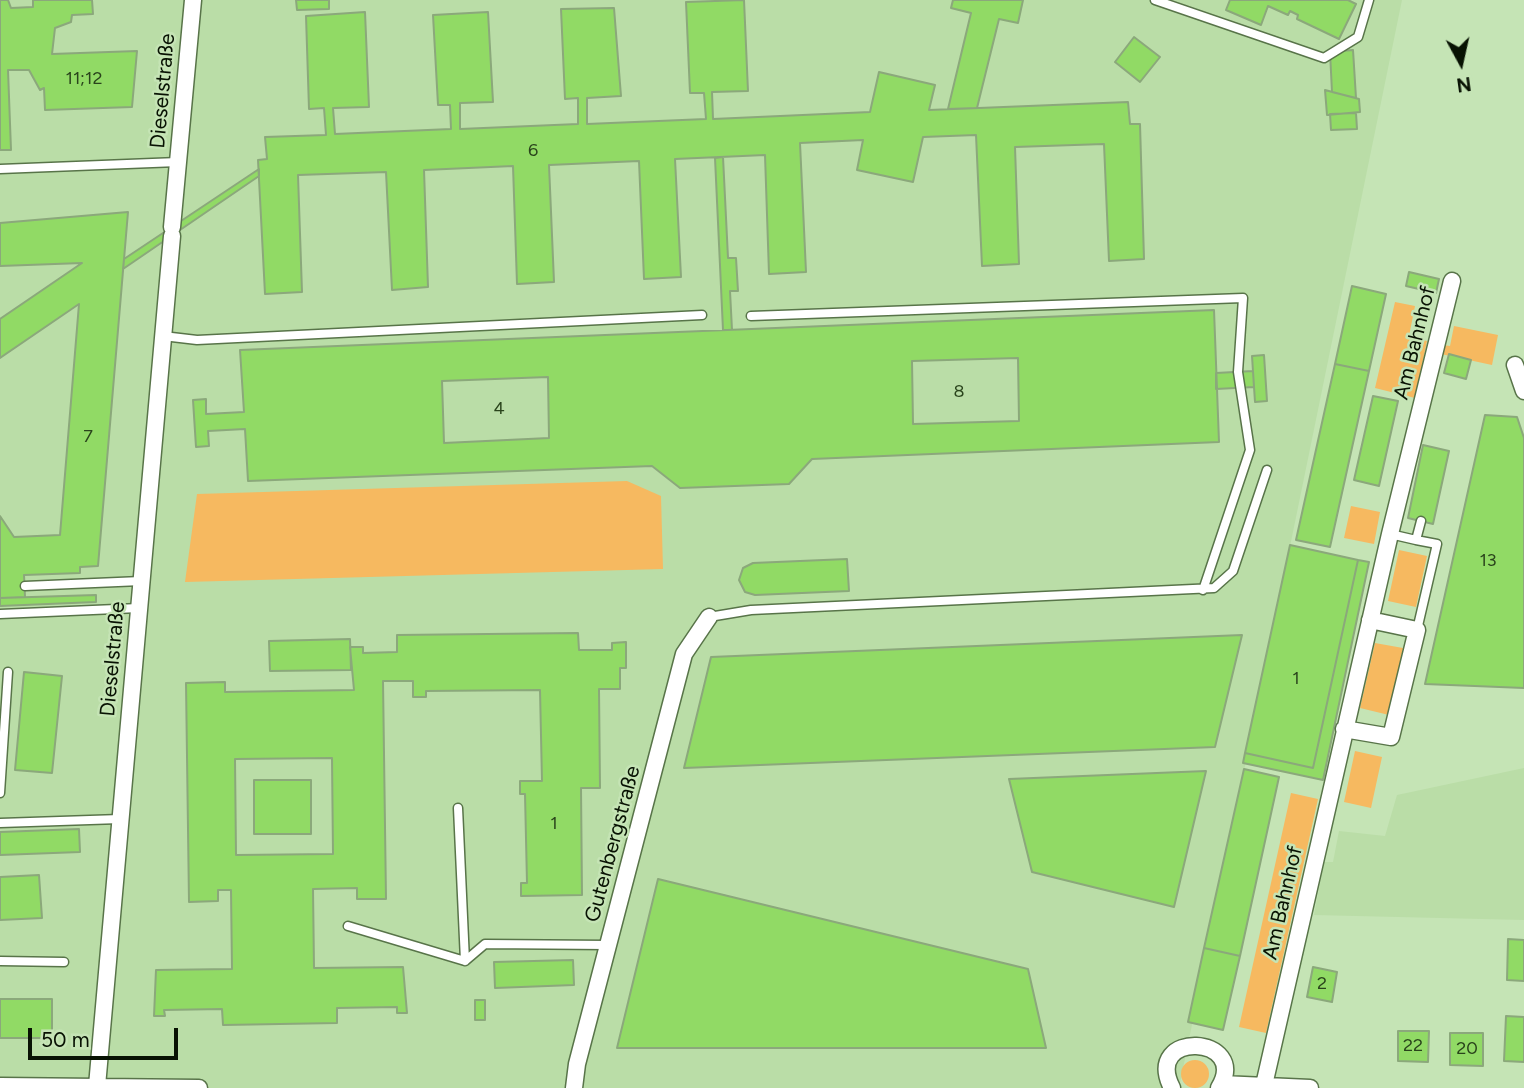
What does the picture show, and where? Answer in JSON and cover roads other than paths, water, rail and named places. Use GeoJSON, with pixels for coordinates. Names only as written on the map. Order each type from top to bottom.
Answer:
{"type":"FeatureCollection","features":[{"type":"Feature","properties":{"kind":"street","name":"Dieselstraße"},"geometry":{"type":"LineString","coordinates":[[97,1086],[193,0]]}},
{"type":"Feature","properties":{"kind":"street","name":"Am Bahnhof"},"geometry":{"type":"LineString","coordinates":[[1264,1086],[1344,729],[1452,281]]}},
{"type":"Feature","properties":{"kind":"street"},"geometry":{"type":"LineString","coordinates":[[1515,365],[1524,391]]}},
{"type":"Feature","properties":{"kind":"street","name":"Gutenbergstraße"},"geometry":{"type":"LineString","coordinates":[[574,1088],[608,945],[684,654],[709,617]]}},
{"type":"Feature","properties":{"kind":"street"},"geometry":{"type":"LineString","coordinates":[[1344,729],[1391,737],[1417,630],[1370,620]]}},
{"type":"Feature","properties":{"kind":"street"},"geometry":{"type":"LineString","coordinates":[[1166,1087],[1171,1059],[1177,1051],[1194,1044],[1212,1049],[1219,1056],[1223,1065],[1220,1086],[1310,1088]]}},
{"type":"Feature","properties":{"kind":"street"},"geometry":{"type":"LineString","coordinates":[[0,1086],[199,1088]]}},
{"type":"Feature","properties":{"kind":"lane"},"geometry":{"type":"LineString","coordinates":[[1154,0],[1324,58],[1359,37],[1369,0]]}},
{"type":"Feature","properties":{"kind":"lane"},"geometry":{"type":"LineString","coordinates":[[0,169],[178,162]]}},
{"type":"Feature","properties":{"kind":"lane"},"geometry":{"type":"LineString","coordinates":[[751,316],[1242,298],[1239,380],[1250,450],[1203,590]]}},
{"type":"Feature","properties":{"kind":"lane"},"geometry":{"type":"LineString","coordinates":[[162,336],[197,340],[702,315]]}},
{"type":"Feature","properties":{"kind":"lane"},"geometry":{"type":"LineString","coordinates":[[709,617],[751,610],[1203,590],[1221,583],[1233,571],[1267,470]]}},
{"type":"Feature","properties":{"kind":"lane"},"geometry":{"type":"LineString","coordinates":[[1416,540],[1420,521]]}},
{"type":"Feature","properties":{"kind":"lane"},"geometry":{"type":"LineString","coordinates":[[1390,534],[1437,544],[1417,630]]}},
{"type":"Feature","properties":{"kind":"lane"},"geometry":{"type":"LineString","coordinates":[[25,586],[141,581]]}},
{"type":"Feature","properties":{"kind":"lane"},"geometry":{"type":"LineString","coordinates":[[0,614],[139,608]]}},
{"type":"Feature","properties":{"kind":"lane"},"geometry":{"type":"LineString","coordinates":[[0,793],[8,672]]}},
{"type":"Feature","properties":{"kind":"lane"},"geometry":{"type":"LineString","coordinates":[[458,808],[465,961]]}},
{"type":"Feature","properties":{"kind":"lane"},"geometry":{"type":"LineString","coordinates":[[0,823],[120,819]]}},
{"type":"Feature","properties":{"kind":"lane"},"geometry":{"type":"LineString","coordinates":[[348,926],[465,961]]}},
{"type":"Feature","properties":{"kind":"lane"},"geometry":{"type":"LineString","coordinates":[[465,961],[485,944],[608,945]]}},
{"type":"Feature","properties":{"kind":"lane"},"geometry":{"type":"LineString","coordinates":[[0,961],[64,962]]}}]}
